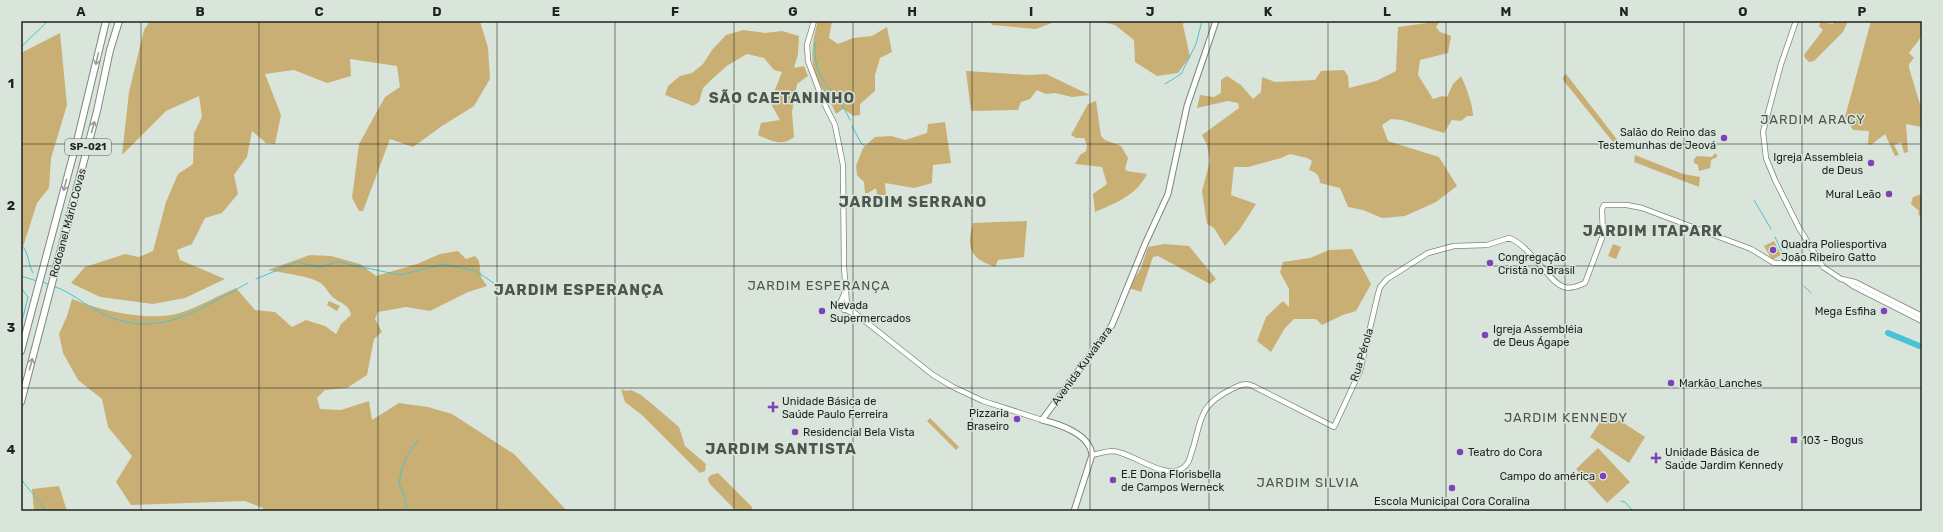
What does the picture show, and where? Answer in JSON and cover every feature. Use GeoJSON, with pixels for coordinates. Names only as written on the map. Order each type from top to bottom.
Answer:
{"type":"FeatureCollection","features":[{"type":"Feature","properties":{"kind":"highway","name":"Rodoanel Mário Covas"},"geometry":{"type":"LineString","coordinates":[[21,351],[35,293],[78,137],[106,21]]}},
{"type":"Feature","properties":{"kind":"highway","name":"Rodoanel Mário Covas"},"geometry":{"type":"LineString","coordinates":[[21,402],[95,118],[110,50],[119,21]]}},
{"type":"Feature","properties":{"kind":"main road"},"geometry":{"type":"LineString","coordinates":[[814,21],[807,45],[808,61],[823,101],[835,125],[844,164],[846,307]]}},
{"type":"Feature","properties":{"kind":"main road","name":"Avenida Kuwahara"},"geometry":{"type":"LineString","coordinates":[[1042,420],[1108,333],[1145,244],[1168,194],[1189,102],[1216,21]]}},
{"type":"Feature","properties":{"kind":"main road"},"geometry":{"type":"LineString","coordinates":[[1796,21],[1768,110],[1763,132],[1769,167],[1774,180],[1819,263],[1832,274],[1853,286],[1922,321]]}},
{"type":"Feature","properties":{"kind":"main road","name":"Rua Pérola"},"geometry":{"type":"LineString","coordinates":[[1092,455],[1113,452],[1130,456],[1162,471],[1182,469],[1188,462],[1206,406],[1217,397],[1242,384],[1253,386],[1334,427],[1360,371],[1378,294],[1384,282],[1397,272],[1432,252],[1454,246],[1487,245],[1509,238],[1519,242],[1559,286],[1568,288],[1585,283],[1603,235],[1602,209],[1604,205],[1627,205],[1642,208],[1738,244],[1756,251],[1763,257]]}},
{"type":"Feature","properties":{"kind":"main road"},"geometry":{"type":"LineString","coordinates":[[1758,258],[1763,257],[1769,262],[1779,264],[1819,263]]}},
{"type":"Feature","properties":{"kind":"main road"},"geometry":{"type":"LineString","coordinates":[[1846,281],[1855,282],[1922,316]]}},
{"type":"Feature","properties":{"kind":"main road"},"geometry":{"type":"LineString","coordinates":[[845,292],[840,304],[860,317],[933,375],[953,387],[984,401],[1064,426],[1074,432],[1086,443],[1092,455],[1074,511]]}},
{"type":"Feature","properties":{"kind":"shaded area"},"geometry":{"type":"Polygon","coordinates":[[[150,21],[480,21],[488,48],[490,79],[474,106],[442,126],[413,147],[390,139],[363,211],[359,211],[352,198],[359,144],[385,97],[400,87],[397,66],[350,59],[351,76],[327,83],[294,70],[265,74],[281,115],[275,144],[266,143],[252,131],[247,157],[234,175],[238,194],[222,213],[205,218],[192,244],[177,250],[180,260],[225,279],[185,298],[153,304],[100,297],[71,283],[85,267],[125,254],[139,257],[153,251],[166,202],[178,174],[193,164],[194,133],[202,117],[199,96],[166,111],[122,155],[129,92],[144,30],[150,21]]]}},
{"type":"Feature","properties":{"kind":"shaded area"},"geometry":{"type":"Polygon","coordinates":[[[818,21],[832,21],[829,38],[838,44],[853,38],[872,36],[887,27],[892,52],[880,58],[875,75],[875,91],[860,104],[860,115],[854,116],[843,109],[836,114],[817,78],[814,71],[812,54],[818,21]]]}},
{"type":"Feature","properties":{"kind":"shaded area"},"geometry":{"type":"Polygon","coordinates":[[[990,21],[1057,21],[1036,29],[992,25],[990,21]]]}},
{"type":"Feature","properties":{"kind":"shaded area"},"geometry":{"type":"Polygon","coordinates":[[[1099,21],[1184,21],[1183,25],[1190,57],[1178,73],[1157,76],[1135,62],[1134,40],[1115,25],[1099,21]]]}},
{"type":"Feature","properties":{"kind":"shaded area"},"geometry":{"type":"Polygon","coordinates":[[[1427,21],[1440,21],[1436,27],[1440,32],[1451,36],[1448,53],[1420,60],[1418,75],[1433,99],[1442,96],[1447,97],[1453,84],[1461,76],[1469,96],[1473,116],[1467,116],[1461,121],[1452,120],[1444,133],[1402,120],[1391,119],[1382,125],[1388,141],[1439,157],[1457,186],[1436,202],[1405,216],[1382,218],[1363,210],[1348,207],[1340,188],[1320,183],[1317,174],[1309,170],[1312,161],[1307,158],[1290,154],[1248,167],[1234,167],[1231,195],[1256,204],[1240,229],[1225,246],[1214,228],[1207,224],[1202,191],[1210,161],[1207,145],[1202,135],[1239,108],[1238,103],[1228,101],[1197,108],[1200,95],[1214,97],[1221,93],[1221,80],[1227,76],[1241,85],[1253,99],[1261,92],[1262,77],[1275,82],[1315,80],[1321,71],[1344,70],[1348,76],[1349,88],[1376,81],[1396,71],[1398,27],[1427,23],[1427,21]]]}},
{"type":"Feature","properties":{"kind":"shaded area"},"geometry":{"type":"Polygon","coordinates":[[[1834,21],[1848,21],[1843,32],[1814,61],[1809,62],[1804,55],[1823,30],[1819,26],[1821,22],[1833,24],[1834,21]]]}},
{"type":"Feature","properties":{"kind":"shaded area"},"geometry":{"type":"Polygon","coordinates":[[[1871,21],[1921,21],[1923,30],[1920,38],[1909,53],[1914,58],[1909,64],[1909,68],[1922,111],[1922,127],[1906,124],[1908,152],[1904,153],[1901,142],[1894,145],[1899,155],[1895,156],[1885,134],[1871,145],[1868,144],[1869,131],[1853,130],[1845,117],[1871,21]]]}},
{"type":"Feature","properties":{"kind":"shaded area"},"geometry":{"type":"Polygon","coordinates":[[[743,30],[765,33],[782,31],[799,36],[798,54],[794,68],[804,66],[808,76],[797,84],[792,112],[794,137],[785,142],[776,142],[758,135],[761,123],[780,120],[770,102],[782,72],[774,70],[764,58],[747,54],[728,65],[703,88],[699,102],[693,106],[665,95],[668,86],[680,76],[692,73],[703,64],[712,50],[726,35],[743,30]]]}},
{"type":"Feature","properties":{"kind":"shaded area"},"geometry":{"type":"Polygon","coordinates":[[[60,33],[67,105],[51,158],[49,188],[37,203],[21,253],[21,53],[60,33]]]}},
{"type":"Feature","properties":{"kind":"shaded area"},"geometry":{"type":"Polygon","coordinates":[[[966,71],[1030,75],[1046,74],[1090,95],[1072,97],[1055,93],[1046,94],[1037,90],[1030,99],[1021,102],[1018,110],[971,111],[966,71]]]}},
{"type":"Feature","properties":{"kind":"shaded area"},"geometry":{"type":"Polygon","coordinates":[[[1566,74],[1619,142],[1617,147],[1563,80],[1563,77],[1566,74]]]}},
{"type":"Feature","properties":{"kind":"shaded area"},"geometry":{"type":"Polygon","coordinates":[[[1096,101],[1101,136],[1105,140],[1121,146],[1128,158],[1125,169],[1127,171],[1147,174],[1143,182],[1132,193],[1125,198],[1095,212],[1093,194],[1107,184],[1102,167],[1075,164],[1080,155],[1086,151],[1087,145],[1084,138],[1076,138],[1071,135],[1088,104],[1096,101]]]}},
{"type":"Feature","properties":{"kind":"shaded area"},"geometry":{"type":"Polygon","coordinates":[[[945,122],[951,163],[933,165],[932,183],[914,188],[885,183],[886,195],[877,195],[876,188],[868,193],[865,193],[864,182],[857,175],[856,166],[863,148],[875,137],[891,136],[905,140],[927,133],[928,124],[945,122]]]}},
{"type":"Feature","properties":{"kind":"shaded area"},"geometry":{"type":"Polygon","coordinates":[[[1714,154],[1717,154],[1717,157],[1711,160],[1710,168],[1699,171],[1698,165],[1694,163],[1694,159],[1697,156],[1712,157],[1714,154]]]}},
{"type":"Feature","properties":{"kind":"shaded area"},"geometry":{"type":"Polygon","coordinates":[[[1635,155],[1683,174],[1700,177],[1699,187],[1634,162],[1635,155]]]}},
{"type":"Feature","properties":{"kind":"shaded area"},"geometry":{"type":"Polygon","coordinates":[[[1922,194],[1922,218],[1918,214],[1919,211],[1911,204],[1913,197],[1922,194]]]}},
{"type":"Feature","properties":{"kind":"shaded area"},"geometry":{"type":"Polygon","coordinates":[[[1027,221],[1024,257],[998,260],[995,267],[987,264],[975,256],[970,246],[973,223],[1027,221]]]}},
{"type":"Feature","properties":{"kind":"shaded area","name":"Quadra Poliesportiva João Ribeiro Gatto"},"geometry":{"type":"Polygon","coordinates":[[[1774,241],[1781,255],[1772,260],[1764,246],[1774,241]]]}},
{"type":"Feature","properties":{"kind":"shaded area"},"geometry":{"type":"Polygon","coordinates":[[[1164,244],[1189,246],[1216,279],[1210,284],[1158,256],[1153,257],[1141,292],[1129,288],[1141,268],[1148,247],[1164,244]]]}},
{"type":"Feature","properties":{"kind":"shaded area"},"geometry":{"type":"Polygon","coordinates":[[[1613,244],[1621,247],[1616,259],[1608,256],[1613,244]]]}},
{"type":"Feature","properties":{"kind":"shaded area"},"geometry":{"type":"Polygon","coordinates":[[[1352,249],[1371,284],[1356,311],[1343,315],[1322,325],[1316,319],[1294,319],[1285,328],[1271,352],[1257,341],[1266,317],[1283,301],[1289,307],[1289,289],[1280,272],[1283,262],[1310,258],[1329,250],[1352,249]]]}},
{"type":"Feature","properties":{"kind":"shaded area"},"geometry":{"type":"Polygon","coordinates":[[[458,251],[466,259],[475,256],[479,261],[481,277],[487,286],[468,292],[430,311],[406,307],[378,312],[375,319],[382,332],[374,339],[367,375],[347,388],[325,390],[317,398],[320,409],[341,410],[369,401],[372,420],[399,403],[428,407],[452,414],[514,454],[567,511],[263,511],[263,508],[245,501],[131,505],[116,482],[132,456],[108,427],[102,399],[78,380],[63,353],[59,334],[67,316],[72,299],[97,308],[111,311],[140,316],[154,316],[187,311],[236,288],[255,310],[275,312],[292,327],[306,320],[325,326],[336,334],[341,324],[351,315],[347,306],[332,297],[324,286],[317,281],[268,270],[310,255],[331,256],[360,264],[376,276],[417,264],[440,254],[458,251]]]}},
{"type":"Feature","properties":{"kind":"shaded area"},"geometry":{"type":"Polygon","coordinates":[[[329,301],[340,306],[337,311],[327,305],[329,301]]]}},
{"type":"Feature","properties":{"kind":"shaded area"},"geometry":{"type":"Polygon","coordinates":[[[621,389],[626,391],[631,390],[641,395],[679,427],[685,446],[706,464],[705,471],[700,473],[642,415],[625,402],[621,389]]]}},
{"type":"Feature","properties":{"kind":"shaded area"},"geometry":{"type":"Polygon","coordinates":[[[1607,412],[1645,437],[1629,463],[1590,437],[1607,412]]]}},
{"type":"Feature","properties":{"kind":"shaded area"},"geometry":{"type":"Polygon","coordinates":[[[930,418],[959,447],[956,450],[927,421],[930,418]]]}},
{"type":"Feature","properties":{"kind":"shaded area","name":"Campo do américa"},"geometry":{"type":"Polygon","coordinates":[[[1598,448],[1630,482],[1607,503],[1576,469],[1598,448]]]}},
{"type":"Feature","properties":{"kind":"shaded area"},"geometry":{"type":"Polygon","coordinates":[[[718,473],[752,507],[752,511],[736,511],[709,483],[708,478],[711,475],[718,473]]]}},
{"type":"Feature","properties":{"kind":"shaded area"},"geometry":{"type":"Polygon","coordinates":[[[59,486],[67,511],[34,511],[32,489],[59,486]]]}},
{"type":"Feature","properties":{"kind":"waterway"},"geometry":{"type":"LineString","coordinates":[[21,47],[48,21]]}},
{"type":"Feature","properties":{"kind":"waterway"},"geometry":{"type":"LineString","coordinates":[[1165,84],[1181,74],[1196,44],[1202,21]]}},
{"type":"Feature","properties":{"kind":"waterway"},"geometry":{"type":"LineString","coordinates":[[816,41],[815,55],[820,75],[850,120]]}},
{"type":"Feature","properties":{"kind":"waterway"},"geometry":{"type":"LineString","coordinates":[[852,126],[861,143],[865,146]]}},
{"type":"Feature","properties":{"kind":"waterway"},"geometry":{"type":"LineString","coordinates":[[1754,200],[1771,229]]}},
{"type":"Feature","properties":{"kind":"waterway"},"geometry":{"type":"LineString","coordinates":[[1775,237],[1786,261]]}},
{"type":"Feature","properties":{"kind":"waterway"},"geometry":{"type":"LineString","coordinates":[[21,245],[26,251],[33,273]]}},
{"type":"Feature","properties":{"kind":"waterway"},"geometry":{"type":"LineString","coordinates":[[256,279],[297,262],[319,267],[338,262],[400,275],[443,264],[476,271],[495,284]]}},
{"type":"Feature","properties":{"kind":"waterway"},"geometry":{"type":"LineString","coordinates":[[21,276],[37,281]]}},
{"type":"Feature","properties":{"kind":"waterway"},"geometry":{"type":"LineString","coordinates":[[42,282],[48,284]]}},
{"type":"Feature","properties":{"kind":"waterway"},"geometry":{"type":"LineString","coordinates":[[53,286],[69,293],[107,316],[133,323],[151,324],[184,316],[216,301],[248,283]]}},
{"type":"Feature","properties":{"kind":"waterway"},"geometry":{"type":"LineString","coordinates":[[1804,286],[1811,293]]}},
{"type":"Feature","properties":{"kind":"waterway"},"geometry":{"type":"LineString","coordinates":[[21,288],[28,297],[21,325]]}},
{"type":"Feature","properties":{"kind":"waterway"},"geometry":{"type":"LineString","coordinates":[[1888,333],[1922,347]]}},
{"type":"Feature","properties":{"kind":"waterway"},"geometry":{"type":"LineString","coordinates":[[407,511],[405,498],[399,484],[401,471],[407,456],[418,440]]}},
{"type":"Feature","properties":{"kind":"waterway"},"geometry":{"type":"LineString","coordinates":[[21,479],[40,502],[45,511]]}},
{"type":"Feature","properties":{"kind":"waterway"},"geometry":{"type":"LineString","coordinates":[[1621,501],[1625,502],[1633,511]]}},
{"type":"Feature","properties":{"kind":"place","name":"Salão do Reino das Testemunhas de Jeová"},"geometry":{"type":"Point","coordinates":[1724,138]}},
{"type":"Feature","properties":{"kind":"place","name":"Igreja Assembleia de Deus"},"geometry":{"type":"Point","coordinates":[1871,163]}},
{"type":"Feature","properties":{"kind":"place","name":"Mural Leão"},"geometry":{"type":"Point","coordinates":[1889,194]}},
{"type":"Feature","properties":{"kind":"place","name":"Quadra Poliesportiva João Ribeiro Gatto"},"geometry":{"type":"Point","coordinates":[1773,250]}},
{"type":"Feature","properties":{"kind":"place","name":"Congregação Cristã no Brasil"},"geometry":{"type":"Point","coordinates":[1490,263]}},
{"type":"Feature","properties":{"kind":"place","name":"Nevada Supermercados"},"geometry":{"type":"Point","coordinates":[822,311]}},
{"type":"Feature","properties":{"kind":"place","name":"Mega Esfiha"},"geometry":{"type":"Point","coordinates":[1884,311]}},
{"type":"Feature","properties":{"kind":"place","name":"Igreja Assembléia de Deus Ágape"},"geometry":{"type":"Point","coordinates":[1485,335]}},
{"type":"Feature","properties":{"kind":"place","name":"Markão Lanches"},"geometry":{"type":"Point","coordinates":[1671,383]}},
{"type":"Feature","properties":{"kind":"place","name":"Unidade Básica de Saúde Paulo Ferreira"},"geometry":{"type":"Point","coordinates":[773,407]}},
{"type":"Feature","properties":{"kind":"place","name":"Pizzaria Braseiro"},"geometry":{"type":"Point","coordinates":[1017,419]}},
{"type":"Feature","properties":{"kind":"place","name":"Residencial Bela Vista"},"geometry":{"type":"Point","coordinates":[795,432]}},
{"type":"Feature","properties":{"kind":"place","name":"103 - Bogus"},"geometry":{"type":"Point","coordinates":[1794,440]}},
{"type":"Feature","properties":{"kind":"place","name":"Teatro do Cora"},"geometry":{"type":"Point","coordinates":[1460,452]}},
{"type":"Feature","properties":{"kind":"place","name":"Unidade Básica de Saúde Jardim Kennedy"},"geometry":{"type":"Point","coordinates":[1656,458]}},
{"type":"Feature","properties":{"kind":"place","name":"Campo do américa"},"geometry":{"type":"Point","coordinates":[1603,476]}},
{"type":"Feature","properties":{"kind":"place","name":"E.E Dona Florisbella de Campos Werneck"},"geometry":{"type":"Point","coordinates":[1113,480]}},
{"type":"Feature","properties":{"kind":"place","name":"Escola Municipal Cora Coralina"},"geometry":{"type":"Point","coordinates":[1452,488]}},
{"type":"Feature","properties":{"kind":"district","name":"SÃO CAETANINHO"},"geometry":{"type":"Point","coordinates":[782,98]}},
{"type":"Feature","properties":{"kind":"district","name":"JARDIM ARACY"},"geometry":{"type":"Point","coordinates":[1813,119]}},
{"type":"Feature","properties":{"kind":"district","name":"JARDIM SERRANO"},"geometry":{"type":"Point","coordinates":[913,202]}},
{"type":"Feature","properties":{"kind":"district","name":"JARDIM ITAPARK"},"geometry":{"type":"Point","coordinates":[1653,231]}},
{"type":"Feature","properties":{"kind":"district","name":"JARDIM ESPERANÇA"},"geometry":{"type":"Point","coordinates":[819,285]}},
{"type":"Feature","properties":{"kind":"district","name":"JARDIM ESPERANÇA"},"geometry":{"type":"Point","coordinates":[579,290]}},
{"type":"Feature","properties":{"kind":"district","name":"JARDIM KENNEDY"},"geometry":{"type":"Point","coordinates":[1566,417]}},
{"type":"Feature","properties":{"kind":"district","name":"JARDIM SANTISTA"},"geometry":{"type":"Point","coordinates":[781,449]}},
{"type":"Feature","properties":{"kind":"district","name":"JARDIM SILVIA"},"geometry":{"type":"Point","coordinates":[1308,482]}}]}
